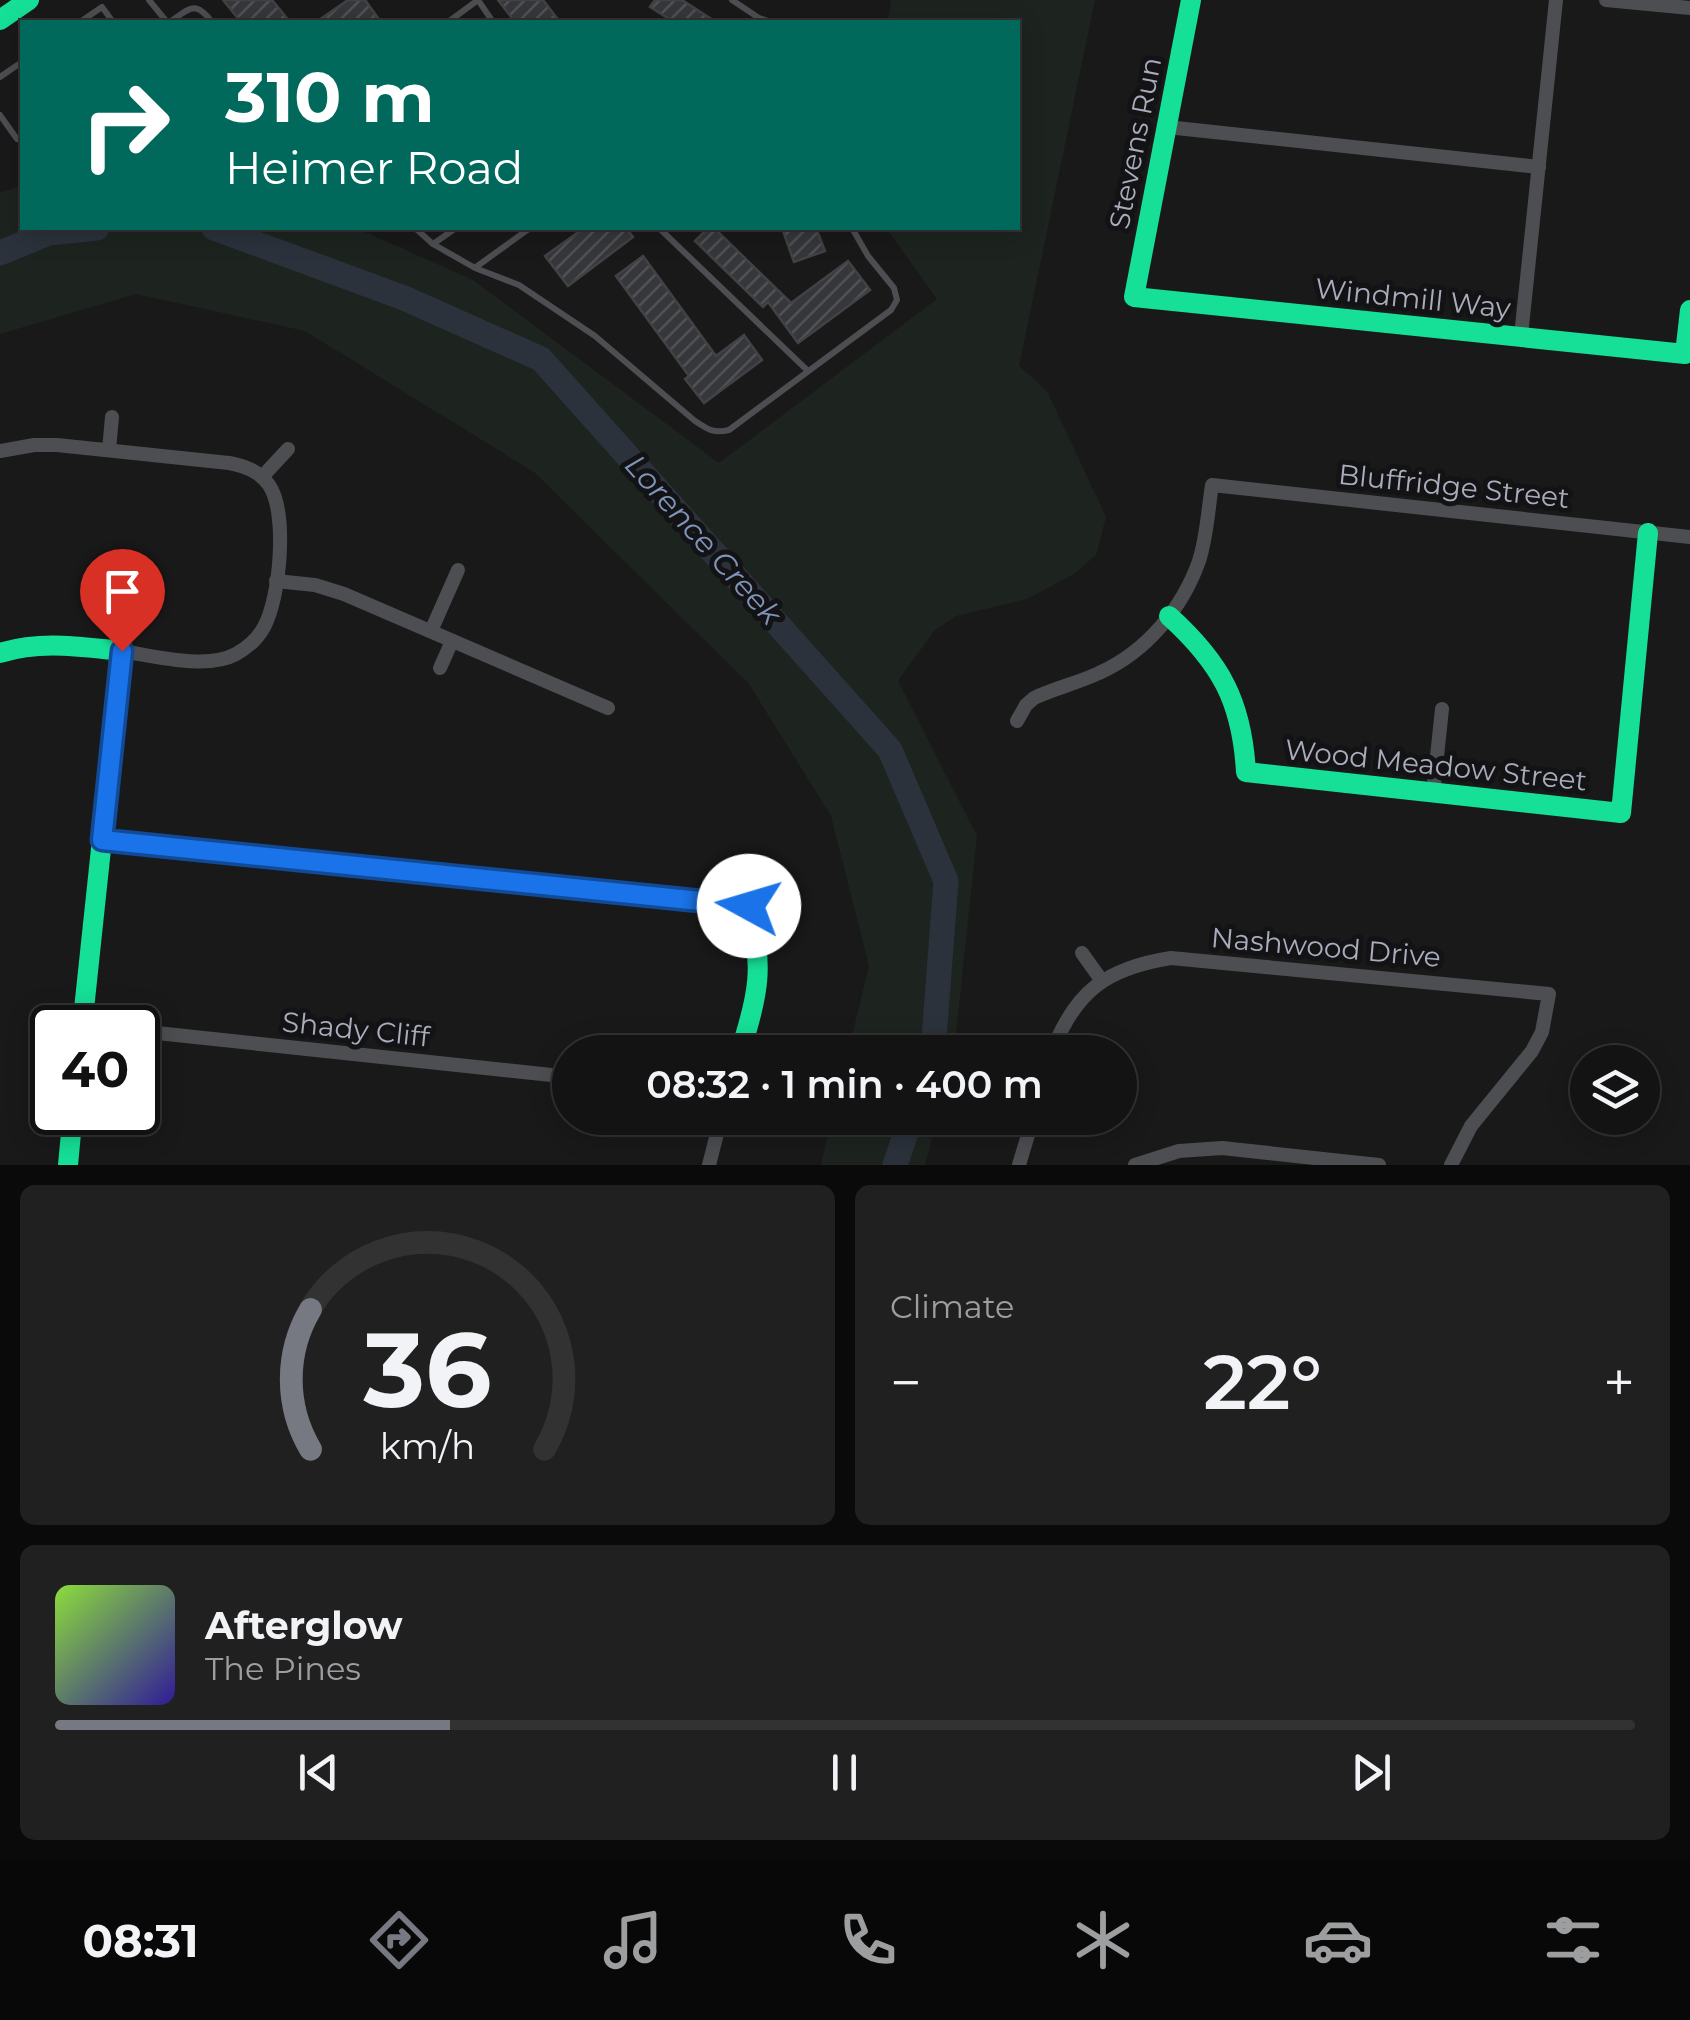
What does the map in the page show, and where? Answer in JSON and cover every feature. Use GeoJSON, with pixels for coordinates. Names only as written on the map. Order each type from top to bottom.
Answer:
{"type":"FeatureCollection","features":[{"type":"Feature","properties":{"kind":"street"},"geometry":{"type":"LineString","coordinates":[[0,20],[29,0]]}},
{"type":"Feature","properties":{"kind":"street","name":"Stevens Run"},"geometry":{"type":"LineString","coordinates":[[1134,297],[1191,0]]}},
{"type":"Feature","properties":{"kind":"street"},"geometry":{"type":"LineString","coordinates":[[1521,336],[1556,0]]}},
{"type":"Feature","properties":{"kind":"street"},"geometry":{"type":"LineString","coordinates":[[1606,0],[1690,8]]}},
{"type":"Feature","properties":{"kind":"street"},"geometry":{"type":"LineString","coordinates":[[1167,127],[1539,167]]}},
{"type":"Feature","properties":{"kind":"street","name":"Windmill Way"},"geometry":{"type":"LineString","coordinates":[[1134,297],[1685,354],[1690,310]]}},
{"type":"Feature","properties":{"kind":"street"},"geometry":{"type":"LineString","coordinates":[[109,450],[112,417]]}},
{"type":"Feature","properties":{"kind":"street"},"geometry":{"type":"LineString","coordinates":[[0,451],[57,445],[244,466],[262,476],[272,491],[281,532],[276,581],[264,628],[234,656],[197,661],[46,644],[0,653]]}},
{"type":"Feature","properties":{"kind":"street"},"geometry":{"type":"LineString","coordinates":[[262,476],[288,449]]}},
{"type":"Feature","properties":{"kind":"street","name":"Bluffridge Street"},"geometry":{"type":"LineString","coordinates":[[1169,616],[1198,561],[1212,484],[1690,537]]}},
{"type":"Feature","properties":{"kind":"street","name":"Wood Meadow Street"},"geometry":{"type":"LineString","coordinates":[[1169,616],[1194,637],[1227,684],[1244,736],[1246,772],[1621,813],[1648,533]]}},
{"type":"Feature","properties":{"kind":"street"},"geometry":{"type":"LineString","coordinates":[[430,632],[458,570]]}},
{"type":"Feature","properties":{"kind":"street"},"geometry":{"type":"LineString","coordinates":[[276,581],[344,594],[608,708]]}},
{"type":"Feature","properties":{"kind":"street"},"geometry":{"type":"LineString","coordinates":[[1018,721],[1026,704],[1034,698],[1099,673],[1132,654],[1169,616]]}},
{"type":"Feature","properties":{"kind":"street"},"geometry":{"type":"LineString","coordinates":[[440,668],[452,640]]}},
{"type":"Feature","properties":{"kind":"street"},"geometry":{"type":"LineString","coordinates":[[91,1005],[102,840],[122,651]]}},
{"type":"Feature","properties":{"kind":"street"},"geometry":{"type":"LineString","coordinates":[[1434,794],[1442,709]]}},
{"type":"Feature","properties":{"kind":"street"},"geometry":{"type":"LineString","coordinates":[[102,840],[749,906],[759,954],[759,979],[745,1035]]}},
{"type":"Feature","properties":{"kind":"street"},"geometry":{"type":"LineString","coordinates":[[1060,1035],[1068,1017],[1102,981],[1082,953]]}},
{"type":"Feature","properties":{"kind":"street","name":"Nashwood Drive"},"geometry":{"type":"LineString","coordinates":[[1102,981],[1131,966],[1171,958],[1549,994],[1542,1032],[1532,1051],[1471,1126],[1451,1165]]}},
{"type":"Feature","properties":{"kind":"street","name":"Shady Cliff"},"geometry":{"type":"LineString","coordinates":[[160,1033],[552,1075]]}},
{"type":"Feature","properties":{"kind":"street"},"geometry":{"type":"LineString","coordinates":[[68,1165],[71,1135]]}},
{"type":"Feature","properties":{"kind":"street"},"geometry":{"type":"LineString","coordinates":[[709,1165],[717,1135]]}},
{"type":"Feature","properties":{"kind":"street"},"geometry":{"type":"LineString","coordinates":[[1019,1165],[1027,1135]]}},
{"type":"Feature","properties":{"kind":"street"},"geometry":{"type":"LineString","coordinates":[[1135,1165],[1179,1151],[1222,1148],[1378,1165]]}},
{"type":"Feature","properties":{"kind":"lane"},"geometry":{"type":"LineString","coordinates":[[149,0],[166,20]]}},
{"type":"Feature","properties":{"kind":"lane"},"geometry":{"type":"LineString","coordinates":[[454,20],[478,0]]}},
{"type":"Feature","properties":{"kind":"lane"},"geometry":{"type":"LineString","coordinates":[[732,0],[765,20]]}},
{"type":"Feature","properties":{"kind":"lane"},"geometry":{"type":"LineString","coordinates":[[83,20],[102,7],[112,20]]}},
{"type":"Feature","properties":{"kind":"lane"},"geometry":{"type":"LineString","coordinates":[[171,20],[196,8],[211,20]]}},
{"type":"Feature","properties":{"kind":"lane"},"geometry":{"type":"LineString","coordinates":[[0,115],[18,139]]}},
{"type":"Feature","properties":{"kind":"lane"},"geometry":{"type":"LineString","coordinates":[[417,230],[433,244],[475,268],[518,285],[596,336],[709,430],[719,432],[729,430],[891,310],[897,300],[894,288],[853,230]]}},
{"type":"Feature","properties":{"kind":"lane"},"geometry":{"type":"LineString","coordinates":[[433,244],[453,230]]}},
{"type":"Feature","properties":{"kind":"lane"},"geometry":{"type":"LineString","coordinates":[[475,268],[527,230]]}},
{"type":"Feature","properties":{"kind":"lane"},"geometry":{"type":"LineString","coordinates":[[661,230],[808,370]]}},
{"type":"Feature","properties":{"kind":"shaded area"},"geometry":{"type":"Polygon","coordinates":[[[891,0],[1095,0],[1019,366],[1047,391],[1106,517],[1096,555],[1074,574],[1027,599],[956,616],[934,631],[898,681],[977,836],[956,1035],[852,1035],[869,966],[831,816],[749,684],[534,472],[305,331],[136,294],[0,334],[0,193],[20,186],[20,230],[360,230],[473,280],[719,463],[937,299],[887,230],[1020,230],[1020,20],[888,20],[891,0]]]}},
{"type":"Feature","properties":{"kind":"shaded area"},"geometry":{"type":"Polygon","coordinates":[[[828,1135],[933,1135],[925,1165],[821,1165],[828,1135]]]}},
{"type":"Feature","properties":{"kind":"building"},"geometry":{"type":"Polygon","coordinates":[[[223,0],[272,0],[288,20],[239,20],[223,0]]]}},
{"type":"Feature","properties":{"kind":"building"},"geometry":{"type":"Polygon","coordinates":[[[348,0],[365,0],[380,20],[319,20],[348,0]]]}},
{"type":"Feature","properties":{"kind":"building"},"geometry":{"type":"Polygon","coordinates":[[[498,0],[543,0],[558,20],[513,20],[498,0]]]}},
{"type":"Feature","properties":{"kind":"building"},"geometry":{"type":"Polygon","coordinates":[[[655,0],[682,0],[713,20],[671,20],[650,7],[655,0]]]}},
{"type":"Feature","properties":{"kind":"building"},"geometry":{"type":"Polygon","coordinates":[[[581,230],[628,230],[633,237],[568,286],[545,256],[581,230]]]}},
{"type":"Feature","properties":{"kind":"building"},"geometry":{"type":"Polygon","coordinates":[[[706,230],[716,230],[791,303],[848,261],[870,290],[798,343],[768,302],[763,307],[695,241],[706,230]]]}},
{"type":"Feature","properties":{"kind":"building"},"geometry":{"type":"Polygon","coordinates":[[[783,230],[817,230],[825,251],[794,262],[783,230]]]}},
{"type":"Feature","properties":{"kind":"building"},"geometry":{"type":"Polygon","coordinates":[[[643,256],[716,356],[744,335],[762,360],[704,403],[685,379],[689,376],[616,276],[643,256]]]}},
{"type":"Feature","properties":{"kind":"waterway","name":"Lorence Creek"},"geometry":{"type":"LineString","coordinates":[[0,253],[49,233],[78,230]]}},
{"type":"Feature","properties":{"kind":"waterway","name":"Lorence Creek"},"geometry":{"type":"LineString","coordinates":[[219,230],[404,298],[541,359],[890,750],[946,881],[934,1035]]}},
{"type":"Feature","properties":{"kind":"waterway","name":"Lorence Creek"},"geometry":{"type":"LineString","coordinates":[[895,1165],[905,1135]]}},
{"type":"Feature","properties":{"kind":"traffic: fast"},"geometry":{"type":"LineString","coordinates":[[0,20],[29,0]]}},
{"type":"Feature","properties":{"kind":"traffic: fast"},"geometry":{"type":"LineString","coordinates":[[1191,0],[1134,297],[1685,354],[1690,310]]}},
{"type":"Feature","properties":{"kind":"traffic: fast"},"geometry":{"type":"LineString","coordinates":[[1169,616],[1202,650],[1226,685],[1240,725],[1246,772],[1621,813],[1648,533]]}},
{"type":"Feature","properties":{"kind":"traffic: fast"},"geometry":{"type":"LineString","coordinates":[[0,653],[46,646],[122,651],[84,1005]]}},
{"type":"Feature","properties":{"kind":"traffic: fast"},"geometry":{"type":"LineString","coordinates":[[102,840],[749,906],[758,963],[745,1035]]}},
{"type":"Feature","properties":{"kind":"traffic: fast"},"geometry":{"type":"LineString","coordinates":[[68,1165],[71,1135]]}},
{"type":"Feature","properties":{"kind":"route"},"geometry":{"type":"LineString","coordinates":[[122,651],[102,840],[749,906]]}}]}
